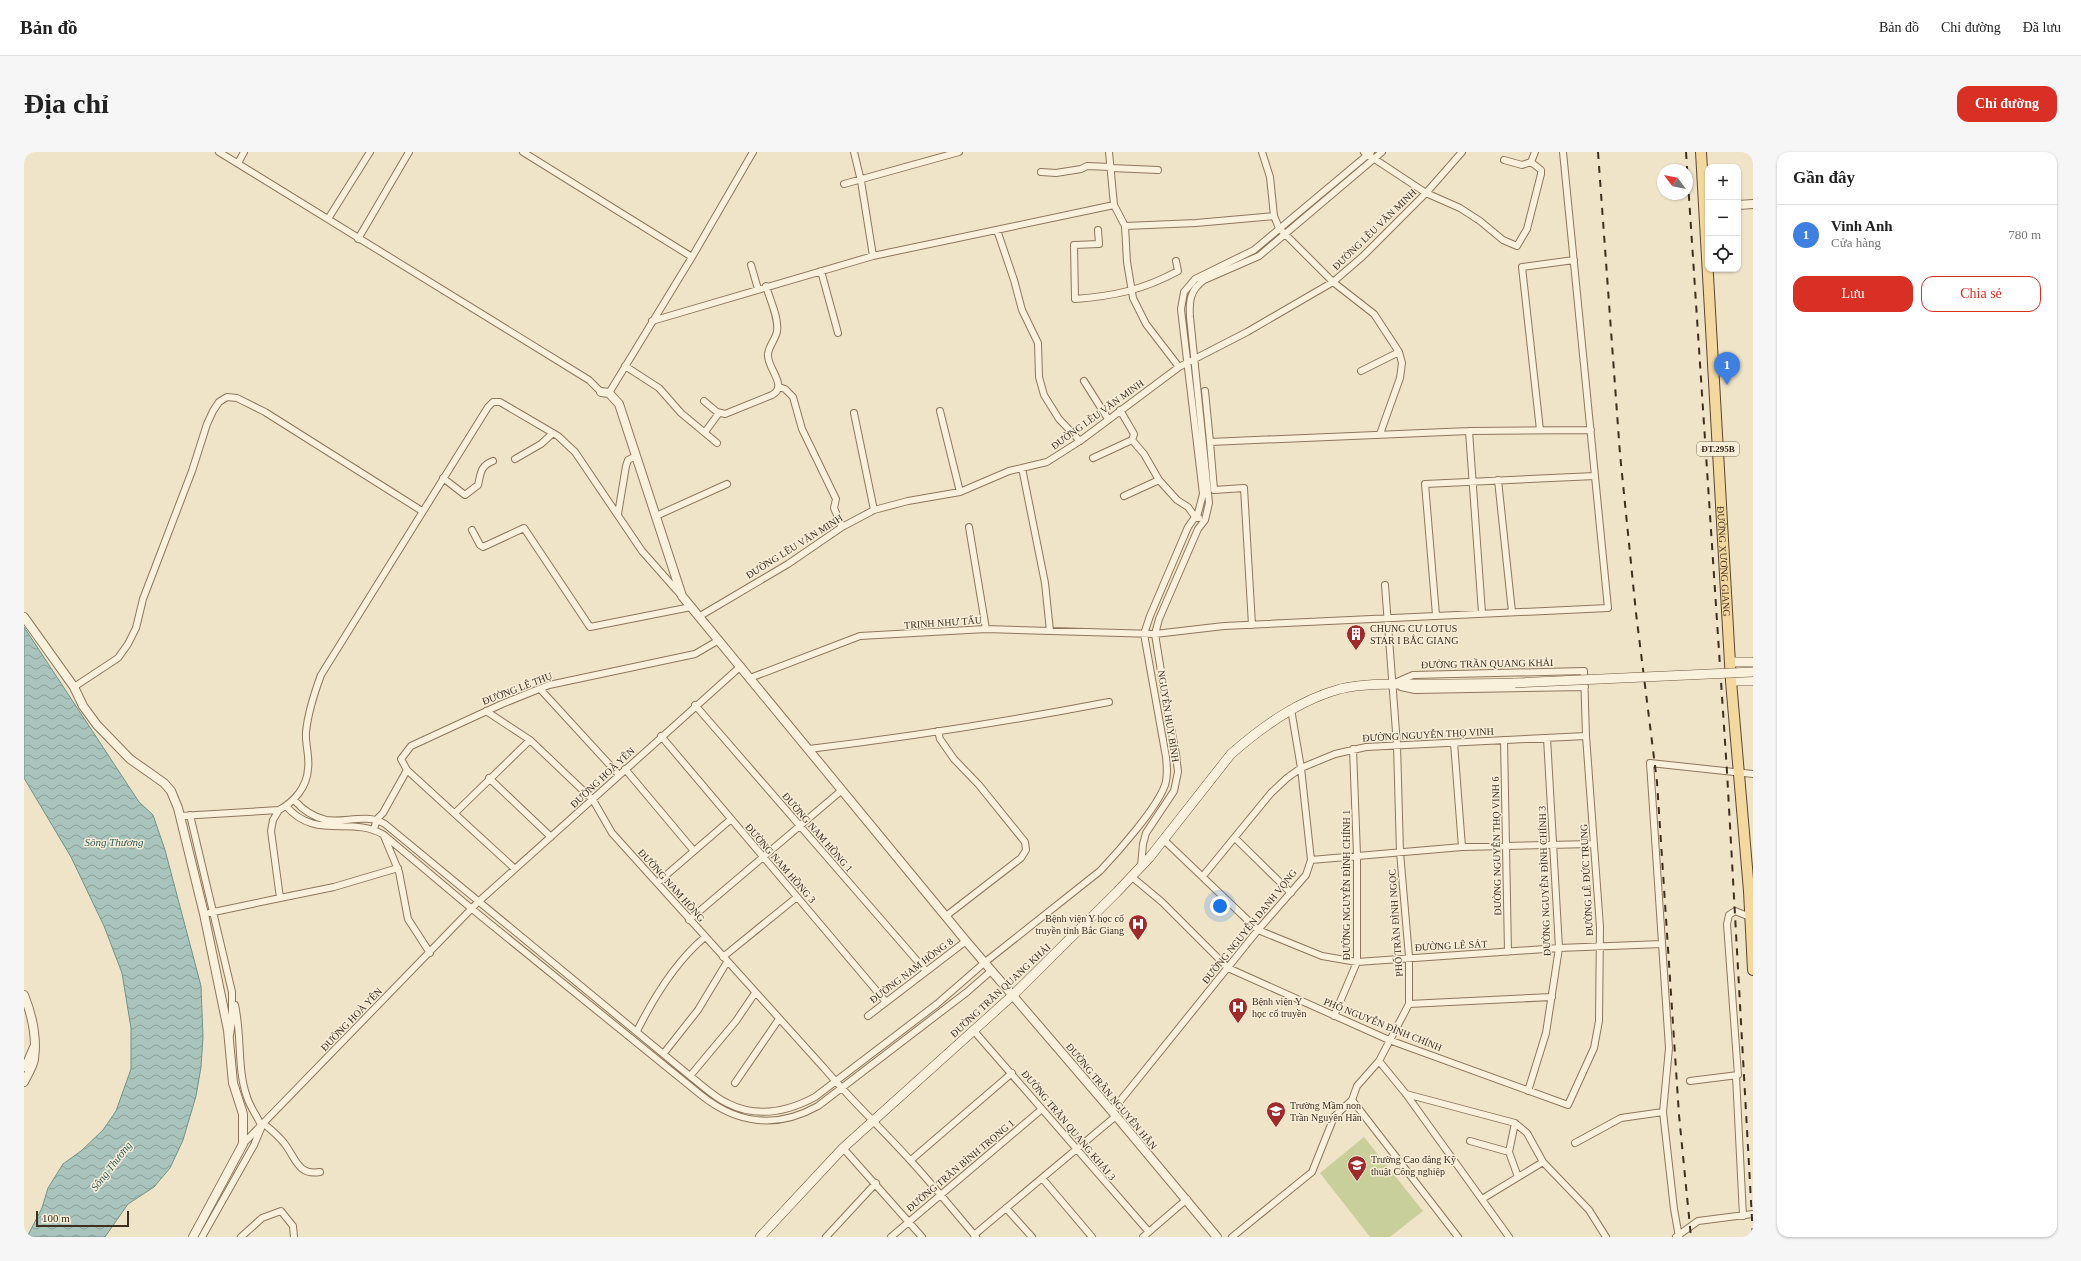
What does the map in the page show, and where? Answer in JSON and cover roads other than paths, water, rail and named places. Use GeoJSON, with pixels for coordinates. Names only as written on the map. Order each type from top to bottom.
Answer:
{"type":"FeatureCollection","features":[{"type":"Feature","properties":{"kind":"main road","name":"ĐƯỜNG XƯƠNG GIANG"},"geometry":{"type":"LineString","coordinates":[[1701,152],[1706,200]]}},
{"type":"Feature","properties":{"kind":"main road","name":"ĐƯỜNG XƯƠNG GIANG"},"geometry":{"type":"LineString","coordinates":[[1708,236],[1730,662],[1753,970]]}},
{"type":"Feature","properties":{"kind":"main road"},"geometry":{"type":"LineString","coordinates":[[1730,662],[1753,662]]}},
{"type":"Feature","properties":{"kind":"main road"},"geometry":{"type":"LineString","coordinates":[[1392,684],[1515,683],[1753,672]]}},
{"type":"Feature","properties":{"kind":"main road"},"geometry":{"type":"LineString","coordinates":[[1732,681],[1753,681]]}},
{"type":"Feature","properties":{"kind":"main road","name":"ĐƯỜNG TRẦN QUANG KHẢI"},"geometry":{"type":"LineString","coordinates":[[760,1237],[843,1148],[1013,995],[1132,877],[1164,840],[1231,754],[1246,741],[1291,709],[1307,701],[1340,689],[1392,684]]}},
{"type":"Feature","properties":{"kind":"street"},"geometry":{"type":"LineString","coordinates":[[220,152],[358,239],[451,294],[589,380],[619,404],[682,596]]}},
{"type":"Feature","properties":{"kind":"street"},"geometry":{"type":"LineString","coordinates":[[238,163],[244,152]]}},
{"type":"Feature","properties":{"kind":"street"},"geometry":{"type":"LineString","coordinates":[[328,219],[370,152]]}},
{"type":"Feature","properties":{"kind":"street"},"geometry":{"type":"LineString","coordinates":[[358,239],[410,152]]}},
{"type":"Feature","properties":{"kind":"street"},"geometry":{"type":"LineString","coordinates":[[523,152],[692,257]]}},
{"type":"Feature","properties":{"kind":"street"},"geometry":{"type":"LineString","coordinates":[[605,392],[625,366],[692,257],[753,152]]}},
{"type":"Feature","properties":{"kind":"street"},"geometry":{"type":"LineString","coordinates":[[854,152],[861,181],[874,256]]}},
{"type":"Feature","properties":{"kind":"street"},"geometry":{"type":"LineString","coordinates":[[844,184],[861,181],[959,152]]}},
{"type":"Feature","properties":{"kind":"street"},"geometry":{"type":"LineString","coordinates":[[1108,152],[1111,167],[1114,205],[1125,226],[1127,262],[1131,290],[1139,312],[1179,367]]}},
{"type":"Feature","properties":{"kind":"street"},"geometry":{"type":"LineString","coordinates":[[1262,152],[1270,177],[1274,216],[1279,228],[1333,282],[1374,314],[1398,352],[1402,363],[1400,378],[1380,434]]}},
{"type":"Feature","properties":{"kind":"street"},"geometry":{"type":"LineString","coordinates":[[1142,866],[1143,844],[1146,833],[1174,791],[1178,772],[1155,634],[1159,619],[1198,529],[1205,520],[1209,503],[1189,307],[1191,296],[1198,285],[1204,280],[1259,256],[1382,152]]}},
{"type":"Feature","properties":{"kind":"street","name":"ĐƯỜNG LỀU VĂN MINH"},"geometry":{"type":"LineString","coordinates":[[700,616],[788,564],[842,527],[874,510],[908,501],[960,492],[1009,471],[1047,462],[1080,441],[1179,367],[1247,332],[1333,282],[1362,257],[1426,193],[1462,152]]}},
{"type":"Feature","properties":{"kind":"street"},"geometry":{"type":"LineString","coordinates":[[1504,160],[1522,165],[1531,162],[1535,152]]}},
{"type":"Feature","properties":{"kind":"street"},"geometry":{"type":"LineString","coordinates":[[1436,615],[1425,484],[1595,476],[1563,152]]}},
{"type":"Feature","properties":{"kind":"street"},"geometry":{"type":"LineString","coordinates":[[1144,634],[1150,616],[1188,527],[1196,518],[1203,494],[1186,363],[1181,309],[1184,292],[1195,279],[1247,254],[1368,153],[1374,159],[1426,193],[1460,208],[1505,240],[1518,246],[1528,230],[1541,174],[1541,170],[1531,162]]}},
{"type":"Feature","properties":{"kind":"street"},"geometry":{"type":"LineString","coordinates":[[1041,172],[1056,173],[1081,170],[1087,166],[1158,170]]}},
{"type":"Feature","properties":{"kind":"street"},"geometry":{"type":"LineString","coordinates":[[1350,168],[1355,174]]}},
{"type":"Feature","properties":{"kind":"street"},"geometry":{"type":"LineString","coordinates":[[1741,205],[1753,204]]}},
{"type":"Feature","properties":{"kind":"street"},"geometry":{"type":"LineString","coordinates":[[652,321],[766,286],[874,256],[1114,205]]}},
{"type":"Feature","properties":{"kind":"street"},"geometry":{"type":"LineString","coordinates":[[1125,226],[1203,223],[1274,216]]}},
{"type":"Feature","properties":{"kind":"street"},"geometry":{"type":"LineString","coordinates":[[997,230],[1014,280],[1022,310],[1038,343],[1039,377],[1044,395],[1059,419],[1080,441]]}},
{"type":"Feature","properties":{"kind":"street"},"geometry":{"type":"LineString","coordinates":[[1098,230],[1099,244],[1074,245],[1075,299],[1113,296],[1131,290],[1178,271],[1176,261]]}},
{"type":"Feature","properties":{"kind":"street"},"geometry":{"type":"LineString","coordinates":[[1540,430],[1522,267],[1574,260]]}},
{"type":"Feature","properties":{"kind":"street"},"geometry":{"type":"LineString","coordinates":[[751,265],[758,289]]}},
{"type":"Feature","properties":{"kind":"street"},"geometry":{"type":"LineString","coordinates":[[1220,266],[1222,273]]}},
{"type":"Feature","properties":{"kind":"street"},"geometry":{"type":"LineString","coordinates":[[821,271],[838,333]]}},
{"type":"Feature","properties":{"kind":"street"},"geometry":{"type":"LineString","coordinates":[[766,286],[777,328],[776,335],[770,347],[768,361],[779,388]]}},
{"type":"Feature","properties":{"kind":"street"},"geometry":{"type":"LineString","coordinates":[[1362,371],[1398,352]]}},
{"type":"Feature","properties":{"kind":"street"},"geometry":{"type":"LineString","coordinates":[[625,366],[659,388],[682,413],[717,443]]}},
{"type":"Feature","properties":{"kind":"street"},"geometry":{"type":"LineString","coordinates":[[1084,382],[1108,419]]}},
{"type":"Feature","properties":{"kind":"street"},"geometry":{"type":"LineString","coordinates":[[704,401],[719,413],[725,414],[772,395],[779,388]]}},
{"type":"Feature","properties":{"kind":"street"},"geometry":{"type":"LineString","coordinates":[[779,388],[785,389],[793,397],[802,429],[836,499],[834,508],[842,527]]}},
{"type":"Feature","properties":{"kind":"street"},"geometry":{"type":"LineString","coordinates":[[1205,391],[1214,490],[1244,488],[1252,625]]}},
{"type":"Feature","properties":{"kind":"street"},"geometry":{"type":"LineString","coordinates":[[74,688],[118,658],[128,644],[136,628],[143,599],[192,471],[207,424],[219,402],[227,397],[237,398],[265,412],[422,511]]}},
{"type":"Feature","properties":{"kind":"street"},"geometry":{"type":"LineString","coordinates":[[180,816],[279,810],[294,800],[302,788],[308,769],[306,733],[311,701],[321,675],[422,511],[488,407],[493,402],[500,402],[553,433],[575,452],[642,551],[682,596]]}},
{"type":"Feature","properties":{"kind":"street"},"geometry":{"type":"LineString","coordinates":[[1093,458],[1132,440],[1134,434],[1132,428],[1120,410]]}},
{"type":"Feature","properties":{"kind":"street"},"geometry":{"type":"LineString","coordinates":[[940,411],[960,492]]}},
{"type":"Feature","properties":{"kind":"street"},"geometry":{"type":"LineString","coordinates":[[705,432],[719,413]]}},
{"type":"Feature","properties":{"kind":"street"},"geometry":{"type":"LineString","coordinates":[[854,413],[874,510]]}},
{"type":"Feature","properties":{"kind":"street"},"geometry":{"type":"LineString","coordinates":[[1210,442],[1469,430],[1591,430]]}},
{"type":"Feature","properties":{"kind":"street"},"geometry":{"type":"LineString","coordinates":[[1469,430],[1482,613]]}},
{"type":"Feature","properties":{"kind":"street"},"geometry":{"type":"LineString","coordinates":[[515,459],[541,444],[553,433]]}},
{"type":"Feature","properties":{"kind":"street"},"geometry":{"type":"LineString","coordinates":[[1132,440],[1144,454],[1158,480],[1177,500],[1188,507],[1196,518],[1205,520]]}},
{"type":"Feature","properties":{"kind":"street"},"geometry":{"type":"LineString","coordinates":[[618,514],[626,466],[628,460],[636,456]]}},
{"type":"Feature","properties":{"kind":"street"},"geometry":{"type":"LineString","coordinates":[[443,478],[465,495],[478,484],[482,468],[486,464],[493,461]]}},
{"type":"Feature","properties":{"kind":"street"},"geometry":{"type":"LineString","coordinates":[[1022,468],[1045,583],[1050,631]]}},
{"type":"Feature","properties":{"kind":"street","name":"TRỊNH NHƯ TẤU"},"geometry":{"type":"LineString","coordinates":[[750,678],[860,636],[986,629],[1155,634],[1252,625],[1387,617],[1608,608],[1595,476]]}},
{"type":"Feature","properties":{"kind":"street"},"geometry":{"type":"LineString","coordinates":[[1124,496],[1158,480]]}},
{"type":"Feature","properties":{"kind":"street"},"geometry":{"type":"LineString","coordinates":[[1498,480],[1512,612]]}},
{"type":"Feature","properties":{"kind":"street"},"geometry":{"type":"LineString","coordinates":[[656,516],[727,484]]}},
{"type":"Feature","properties":{"kind":"street"},"geometry":{"type":"LineString","coordinates":[[969,527],[986,629]]}},
{"type":"Feature","properties":{"kind":"street"},"geometry":{"type":"LineString","coordinates":[[472,530],[480,545],[483,547],[524,528],[590,627],[692,607]]}},
{"type":"Feature","properties":{"kind":"street","name":"PHỐ TRẦN ĐÌNH NGỌC"},"geometry":{"type":"LineString","coordinates":[[1232,1237],[1312,1172],[1334,1117],[1352,1100],[1357,1086],[1379,1061],[1409,1004],[1409,957],[1400,852],[1397,745],[1385,585]]}},
{"type":"Feature","properties":{"kind":"street","name":"ĐƯỜNG TRẦN NGUYÊN HÃN"},"geometry":{"type":"LineString","coordinates":[[682,596],[966,941],[1187,1199],[1217,1237]]}},
{"type":"Feature","properties":{"kind":"street"},"geometry":{"type":"LineString","coordinates":[[24,617],[74,688],[83,706],[97,725],[130,759],[164,782],[172,791],[180,816],[204,914],[228,1030],[233,1084],[243,1114],[243,1144],[193,1237]]}},
{"type":"Feature","properties":{"kind":"street","name":"NGUYỄN HUY BÍNH"},"geometry":{"type":"LineString","coordinates":[[988,967],[1100,871],[1113,857],[1161,795],[1167,773],[1166,757],[1144,634]]}},
{"type":"Feature","properties":{"kind":"street","name":"ĐƯỜNG LÊ THỤ"},"geometry":{"type":"LineString","coordinates":[[407,770],[401,758],[411,746],[486,711],[562,682],[695,654],[719,640]]}},
{"type":"Feature","properties":{"kind":"street","name":"ĐƯỜNG HOÀ YÊN"},"geometry":{"type":"LineString","coordinates":[[243,1144],[478,903],[593,800],[695,705],[741,666]]}},
{"type":"Feature","properties":{"kind":"street","name":"ĐƯỜNG TRẦN QUANG KHẢI"},"geometry":{"type":"LineString","coordinates":[[1392,684],[1413,676],[1584,671]]}},
{"type":"Feature","properties":{"kind":"street","name":"ĐƯỜNG LÊ ĐỨC TRUNG"},"geometry":{"type":"LineString","coordinates":[[1568,1105],[1594,1048],[1599,1021],[1600,927],[1593,844],[1590,767],[1586,736],[1584,671]]}},
{"type":"Feature","properties":{"kind":"street","name":"ĐƯỜNG TRẦN QUANG KHẢI"},"geometry":{"type":"LineString","coordinates":[[1392,684],[1415,690],[1585,687]]}},
{"type":"Feature","properties":{"kind":"street"},"geometry":{"type":"LineString","coordinates":[[541,690],[619,775]]}},
{"type":"Feature","properties":{"kind":"street"},"geometry":{"type":"LineString","coordinates":[[809,749],[1016,720],[1109,702]]}},
{"type":"Feature","properties":{"kind":"street","name":"ĐƯỜNG NAM HỒNG 1"},"geometry":{"type":"LineString","coordinates":[[695,705],[926,971]]}},
{"type":"Feature","properties":{"kind":"street"},"geometry":{"type":"LineString","coordinates":[[1291,709],[1301,768],[1311,860],[1462,847],[1593,844]]}},
{"type":"Feature","properties":{"kind":"street","name":"ĐƯỜNG NAM HỒNG"},"geometry":{"type":"LineString","coordinates":[[486,711],[530,740],[593,800],[612,833],[837,1085],[911,1160],[975,1236]]}},
{"type":"Feature","properties":{"kind":"street"},"geometry":{"type":"LineString","coordinates":[[938,731],[940,738],[954,759],[1016,828],[1025,842],[1026,850],[1021,858],[946,916]]}},
{"type":"Feature","properties":{"kind":"street","name":"ĐƯỜNG NAM HỒNG 3"},"geometry":{"type":"LineString","coordinates":[[661,736],[730,820],[886,1002]]}},
{"type":"Feature","properties":{"kind":"street","name":"ĐƯỜNG NGUYỄN THỌ VINH"},"geometry":{"type":"LineString","coordinates":[[1203,876],[1271,793],[1287,778],[1301,768],[1353,749],[1397,745],[1586,736]]}},
{"type":"Feature","properties":{"kind":"street","name":"ĐƯỜNG NGUYỄN ĐÌNH CHÍNH 3"},"geometry":{"type":"LineString","coordinates":[[1528,1091],[1540,1056],[1552,997],[1559,948],[1547,738]]}},
{"type":"Feature","properties":{"kind":"street"},"geometry":{"type":"LineString","coordinates":[[455,813],[530,740]]}},
{"type":"Feature","properties":{"kind":"street","name":"ĐƯỜNG NGUYỄN THỌ VINH 6"},"geometry":{"type":"LineString","coordinates":[[1504,740],[1508,952]]}},
{"type":"Feature","properties":{"kind":"street"},"geometry":{"type":"LineString","coordinates":[[1454,743],[1462,847]]}},
{"type":"Feature","properties":{"kind":"street","name":"ĐƯỜNG NGUYỄN ĐÌNH CHÍNH 1"},"geometry":{"type":"LineString","coordinates":[[1334,1016],[1358,962],[1357,855],[1353,749]]}},
{"type":"Feature","properties":{"kind":"street"},"geometry":{"type":"LineString","coordinates":[[1753,774],[1650,763],[1669,1048],[1664,1112],[1678,1236],[1698,1221],[1753,1214]]}},
{"type":"Feature","properties":{"kind":"street"},"geometry":{"type":"LineString","coordinates":[[625,769],[694,851]]}},
{"type":"Feature","properties":{"kind":"street"},"geometry":{"type":"LineString","coordinates":[[374,828],[377,820],[383,813],[407,770],[515,870]]}},
{"type":"Feature","properties":{"kind":"street"},"geometry":{"type":"LineString","coordinates":[[490,778],[551,837]]}},
{"type":"Feature","properties":{"kind":"street"},"geometry":{"type":"LineString","coordinates":[[689,920],[842,790]]}},
{"type":"Feature","properties":{"kind":"street"},"geometry":{"type":"LineString","coordinates":[[294,800],[302,808],[326,820],[377,820],[392,830],[478,903],[638,1031],[690,1076],[727,1103],[754,1112],[772,1112],[804,1103],[837,1085],[967,992],[988,967]]}},
{"type":"Feature","properties":{"kind":"street"},"geometry":{"type":"LineString","coordinates":[[286,806],[294,816],[303,821],[319,826],[374,828],[722,1111],[738,1118],[766,1121],[784,1119],[808,1111],[837,1085],[937,1004],[988,967]]}},
{"type":"Feature","properties":{"kind":"street"},"geometry":{"type":"LineString","coordinates":[[279,810],[271,831],[280,898]]}},
{"type":"Feature","properties":{"kind":"street"},"geometry":{"type":"LineString","coordinates":[[190,815],[239,1023],[243,1084],[247,1099],[262,1124],[285,1144],[294,1161],[307,1171],[320,1172]]}},
{"type":"Feature","properties":{"kind":"street"},"geometry":{"type":"LineString","coordinates":[[657,883],[730,820]]}},
{"type":"Feature","properties":{"kind":"street"},"geometry":{"type":"LineString","coordinates":[[384,835],[398,868],[408,919],[430,953]]}},
{"type":"Feature","properties":{"kind":"street"},"geometry":{"type":"LineString","coordinates":[[1235,838],[1291,893]]}},
{"type":"Feature","properties":{"kind":"street","name":"ĐƯỜNG LÊ SÁT"},"geometry":{"type":"LineString","coordinates":[[1164,840],[1258,930],[1322,956],[1358,962],[1409,957],[1559,948],[1599,948],[1662,944]]}},
{"type":"Feature","properties":{"kind":"street","name":"ĐƯỜNG NGUYỄN DANH VỌNG"},"geometry":{"type":"LineString","coordinates":[[975,1236],[1006,1208],[1076,1150],[1114,1114],[1258,930],[1306,875],[1311,860]]}},
{"type":"Feature","properties":{"kind":"street"},"geometry":{"type":"LineString","coordinates":[[204,914],[341,885],[398,868]]}},
{"type":"Feature","properties":{"kind":"street","name":"PHỐ NGUYỄN ĐÌNH CHÍNH"},"geometry":{"type":"LineString","coordinates":[[1132,877],[1162,902],[1228,968],[1389,1040],[1568,1105]]}},
{"type":"Feature","properties":{"kind":"street"},"geometry":{"type":"LineString","coordinates":[[664,1053],[698,1010],[725,960],[797,897]]}},
{"type":"Feature","properties":{"kind":"street"},"geometry":{"type":"LineString","coordinates":[[1742,1216],[1736,1076],[1738,1074],[1727,924],[1729,915],[1735,911],[1750,917]]}},
{"type":"Feature","properties":{"kind":"street"},"geometry":{"type":"LineString","coordinates":[[638,1031],[647,1012],[671,974],[705,937]]}},
{"type":"Feature","properties":{"kind":"street","name":"ĐƯỜNG NAM HỒNG 8"},"geometry":{"type":"LineString","coordinates":[[868,1016],[966,941]]}},
{"type":"Feature","properties":{"kind":"street"},"geometry":{"type":"LineString","coordinates":[[229,1041],[232,1022],[232,992]]}},
{"type":"Feature","properties":{"kind":"street"},"geometry":{"type":"LineString","coordinates":[[690,1076],[736,1021],[755,993]]}},
{"type":"Feature","properties":{"kind":"street"},"geometry":{"type":"LineString","coordinates":[[24,995],[31,1012],[34,1045],[34,1060],[24,1082]]}},
{"type":"Feature","properties":{"kind":"street"},"geometry":{"type":"LineString","coordinates":[[1409,1004],[1552,997]]}},
{"type":"Feature","properties":{"kind":"street"},"geometry":{"type":"LineString","coordinates":[[736,1083],[779,1019]]}},
{"type":"Feature","properties":{"kind":"street","name":"ĐƯỜNG TRẦN QUANG KHẢI 3"},"geometry":{"type":"LineString","coordinates":[[974,1030],[1076,1150],[1149,1232]]}},
{"type":"Feature","properties":{"kind":"street"},"geometry":{"type":"LineString","coordinates":[[24,1068],[34,1045]]}},
{"type":"Feature","properties":{"kind":"street"},"geometry":{"type":"LineString","coordinates":[[1379,1061],[1406,1094],[1509,1237]]}},
{"type":"Feature","properties":{"kind":"street"},"geometry":{"type":"LineString","coordinates":[[911,1160],[1012,1073]]}},
{"type":"Feature","properties":{"kind":"street"},"geometry":{"type":"LineString","coordinates":[[1690,1081],[1736,1076]]}},
{"type":"Feature","properties":{"kind":"street"},"geometry":{"type":"LineString","coordinates":[[1406,1094],[1516,1123],[1527,1133],[1543,1162],[1589,1210],[1606,1237]]}},
{"type":"Feature","properties":{"kind":"street"},"geometry":{"type":"LineString","coordinates":[[1352,1100],[1458,1237]]}},
{"type":"Feature","properties":{"kind":"street"},"geometry":{"type":"LineString","coordinates":[[804,1103],[808,1111]]}},
{"type":"Feature","properties":{"kind":"street","name":"ĐƯỜNG TRẦN BÌNH TRỌNG 1"},"geometry":{"type":"LineString","coordinates":[[891,1237],[908,1220],[1042,1109]]}},
{"type":"Feature","properties":{"kind":"street"},"geometry":{"type":"LineString","coordinates":[[1575,1143],[1622,1118],[1664,1112]]}},
{"type":"Feature","properties":{"kind":"street"},"geometry":{"type":"LineString","coordinates":[[1516,1123],[1509,1152],[1518,1177]]}},
{"type":"Feature","properties":{"kind":"street"},"geometry":{"type":"LineString","coordinates":[[202,1237],[254,1145],[262,1124]]}},
{"type":"Feature","properties":{"kind":"street"},"geometry":{"type":"LineString","coordinates":[[1470,1141],[1509,1152]]}},
{"type":"Feature","properties":{"kind":"street"},"geometry":{"type":"LineString","coordinates":[[843,1148],[876,1183],[922,1237]]}},
{"type":"Feature","properties":{"kind":"street"},"geometry":{"type":"LineString","coordinates":[[1482,1198],[1543,1162]]}},
{"type":"Feature","properties":{"kind":"street"},"geometry":{"type":"LineString","coordinates":[[1042,1178],[1092,1237]]}},
{"type":"Feature","properties":{"kind":"street"},"geometry":{"type":"LineString","coordinates":[[826,1237],[876,1183]]}},
{"type":"Feature","properties":{"kind":"street"},"geometry":{"type":"LineString","coordinates":[[1143,1237],[1187,1199]]}},
{"type":"Feature","properties":{"kind":"street"},"geometry":{"type":"LineString","coordinates":[[1006,1208],[1032,1237]]}},
{"type":"Feature","properties":{"kind":"street"},"geometry":{"type":"LineString","coordinates":[[241,1237],[262,1218],[280,1211],[293,1226],[294,1237]]}},
{"type":"Feature","properties":{"kind":"water","name":"Sông Thương"},"geometry":{"type":"Polygon","coordinates":[[[24,627],[139,802],[153,815],[165,850],[201,986],[203,1037],[201,1067],[196,1096],[183,1140],[170,1168],[154,1187],[128,1204],[105,1237],[27,1237],[42,1208],[48,1188],[63,1164],[81,1151],[103,1130],[116,1111],[131,1069],[131,1028],[122,973],[104,926],[71,857],[24,778],[24,627]]]}},
{"type":"Feature","properties":{"kind":"railway"},"geometry":{"type":"LineString","coordinates":[[1598,152],[1620,454],[1636,613],[1657,782],[1679,1115],[1691,1237]]}},
{"type":"Feature","properties":{"kind":"railway"},"geometry":{"type":"LineString","coordinates":[[1686,152],[1727,772],[1753,1237]]}},
{"type":"Feature","properties":{"kind":"place","name":"Vinh Anh"},"geometry":{"type":"Point","coordinates":[1727,385]}},
{"type":"Feature","properties":{"kind":"place","name":"CHUNG CƯ LOTUS STAR I BẮC GIANG"},"geometry":{"type":"Point","coordinates":[1356,651]}},
{"type":"Feature","properties":{"kind":"place","name":"Bệnh viện Y học cổ truyền tỉnh Bắc Giang"},"geometry":{"type":"Point","coordinates":[1138,941]}},
{"type":"Feature","properties":{"kind":"place","name":"Bệnh viện Y học cổ truyền"},"geometry":{"type":"Point","coordinates":[1238,1024]}},
{"type":"Feature","properties":{"kind":"place","name":"Trường Mầm non Trần Nguyên Hãn"},"geometry":{"type":"Point","coordinates":[1276,1128]}},
{"type":"Feature","properties":{"kind":"place","name":"Trường Cao đẳng Kỹ thuật Công nghiệp"},"geometry":{"type":"Point","coordinates":[1357,1182]}}]}
